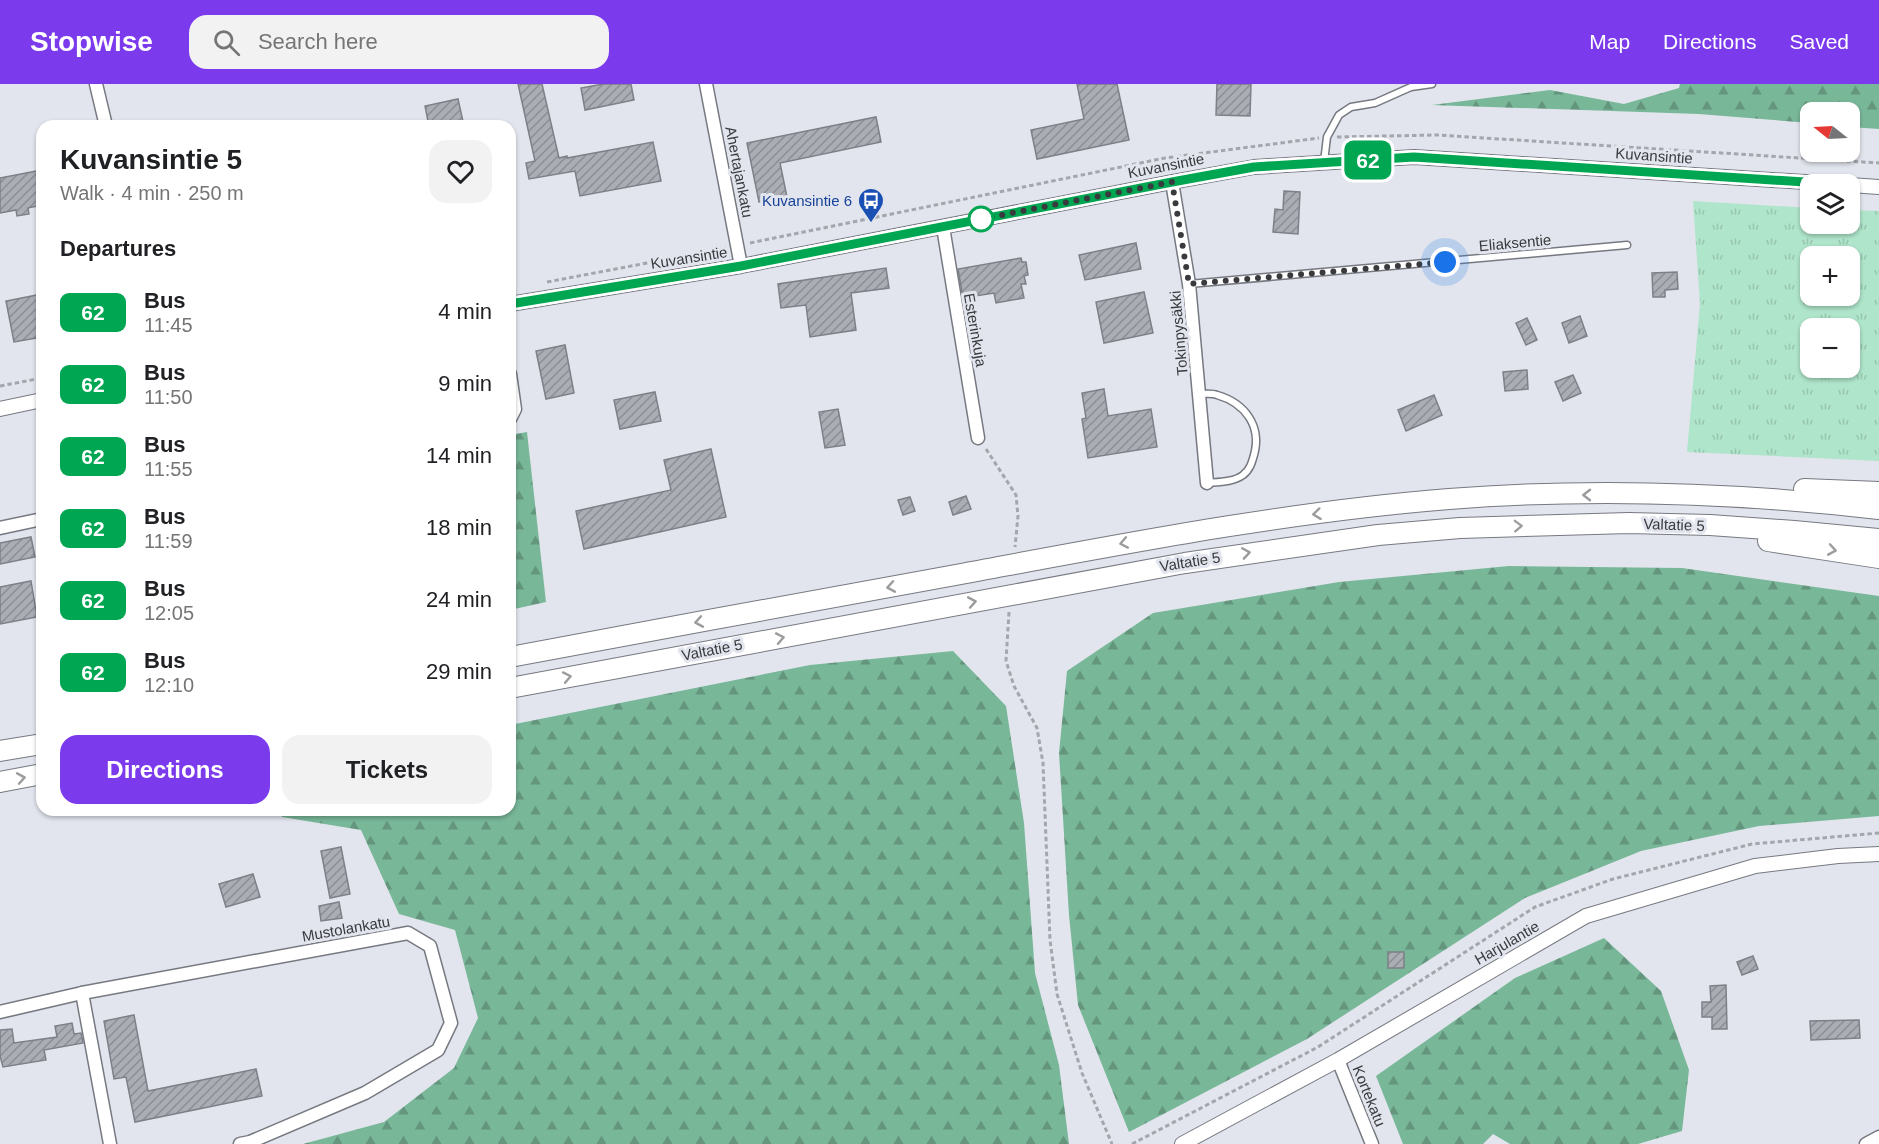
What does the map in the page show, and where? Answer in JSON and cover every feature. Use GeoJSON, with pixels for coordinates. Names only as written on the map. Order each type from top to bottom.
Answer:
{"type":"FeatureCollection","features":[{"type":"Feature","properties":{"kind":"highway"},"geometry":{"type":"LineString","coordinates":[[1646,495],[1791,489],[1879,492]]}},
{"type":"Feature","properties":{"kind":"highway","name":"Valtatie 5"},"geometry":{"type":"LineString","coordinates":[[516,656],[1132,542],[1375,506],[1451,499],[1547,495],[1646,495],[1772,498],[1879,509]]}},
{"type":"Feature","properties":{"kind":"highway"},"geometry":{"type":"LineString","coordinates":[[1629,523],[1808,546],[1879,558]]}},
{"type":"Feature","properties":{"kind":"highway","name":"Valtatie 5"},"geometry":{"type":"LineString","coordinates":[[516,687],[1173,565],[1378,535],[1460,528],[1629,523],[1710,525],[1879,539]]}},
{"type":"Feature","properties":{"kind":"highway"},"geometry":{"type":"LineString","coordinates":[[0,751],[36,745]]}},
{"type":"Feature","properties":{"kind":"highway"},"geometry":{"type":"LineString","coordinates":[[0,782],[36,775]]}},
{"type":"Feature","properties":{"kind":"street"},"geometry":{"type":"LineString","coordinates":[[96,84],[105,120]]}},
{"type":"Feature","properties":{"kind":"street","name":"Ahertajankatu"},"geometry":{"type":"LineString","coordinates":[[706,84],[741,266]]}},
{"type":"Feature","properties":{"kind":"street","name":"Kuvansintie"},"geometry":{"type":"LineString","coordinates":[[516,303],[741,266],[1254,167],[1414,157],[1800,182]]}},
{"type":"Feature","properties":{"kind":"street","name":"Tokinpysäkki"},"geometry":{"type":"LineString","coordinates":[[1172,182],[1189,284],[1207,483]]}},
{"type":"Feature","properties":{"kind":"street"},"geometry":{"type":"LineString","coordinates":[[1860,186],[1879,187]]}},
{"type":"Feature","properties":{"kind":"street","name":"Esterinkuja"},"geometry":{"type":"LineString","coordinates":[[943,227],[978,438]]}},
{"type":"Feature","properties":{"kind":"street"},"geometry":{"type":"LineString","coordinates":[[0,409],[36,401]]}},
{"type":"Feature","properties":{"kind":"street"},"geometry":{"type":"LineString","coordinates":[[0,528],[36,520]]}},
{"type":"Feature","properties":{"kind":"street","name":"Harjulantie"},"geometry":{"type":"LineString","coordinates":[[1182,1144],[1338,1060],[1586,916],[1755,866],[1838,856],[1879,855]]}},
{"type":"Feature","properties":{"kind":"street","name":"Mustolankatu"},"geometry":{"type":"LineString","coordinates":[[0,1012],[82,993],[408,933],[430,946],[450,1023],[438,1050],[365,1093],[250,1142],[240,1144]]}},
{"type":"Feature","properties":{"kind":"street"},"geometry":{"type":"LineString","coordinates":[[82,993],[110,1144]]}},
{"type":"Feature","properties":{"kind":"street","name":"Kortekatu"},"geometry":{"type":"LineString","coordinates":[[1338,1060],[1372,1144]]}},
{"type":"Feature","properties":{"kind":"street"},"geometry":{"type":"LineString","coordinates":[[1866,1144],[1879,1137]]}},
{"type":"Feature","properties":{"kind":"lane"},"geometry":{"type":"LineString","coordinates":[[1324,163],[1327,137],[1339,115],[1351,107],[1375,104],[1412,87],[1432,84]]}},
{"type":"Feature","properties":{"kind":"lane","name":"Eliaksentie"},"geometry":{"type":"LineString","coordinates":[[1189,284],[1627,245]]}},
{"type":"Feature","properties":{"kind":"lane"},"geometry":{"type":"LineString","coordinates":[[1199,394],[1216,394],[1235,402],[1249,415],[1255,428],[1256,447],[1251,465],[1242,476],[1207,483]]}},
{"type":"Feature","properties":{"kind":"path"},"geometry":{"type":"LineString","coordinates":[[0,386],[36,379]]}},
{"type":"Feature","properties":{"kind":"path"},"geometry":{"type":"LineString","coordinates":[[978,438],[1016,495],[1018,516],[1014,552]]}},
{"type":"Feature","properties":{"kind":"path"},"geometry":{"type":"LineString","coordinates":[[1009,607],[1006,661],[1014,686],[1037,728],[1043,763],[1050,940],[1057,994],[1082,1073],[1112,1144]]}},
{"type":"Feature","properties":{"kind":"green space"},"geometry":{"type":"Polygon","coordinates":[[[1680,84],[1879,84],[1879,129],[1860,128],[1860,102],[1800,102],[1800,122],[1699,114],[1432,105],[1550,90],[1624,104],[1679,88],[1680,84]]]}},
{"type":"Feature","properties":{"kind":"green space"},"geometry":{"type":"Polygon","coordinates":[[[1693,201],[1800,207],[1800,234],[1860,234],[1860,210],[1879,211],[1879,461],[1687,452],[1700,304],[1693,201]]]}},
{"type":"Feature","properties":{"kind":"green space"},"geometry":{"type":"Polygon","coordinates":[[[527,432],[546,602],[516,609],[516,434],[527,432]]]}},
{"type":"Feature","properties":{"kind":"green space"},"geometry":{"type":"Polygon","coordinates":[[[1509,566],[1682,568],[1879,596],[1879,816],[1759,826],[1641,851],[1525,898],[1307,1039],[1129,1132],[1078,1005],[1069,915],[1059,753],[1067,671],[1153,613],[1339,582],[1509,566]]]}},
{"type":"Feature","properties":{"kind":"green space"},"geometry":{"type":"Polygon","coordinates":[[[953,651],[1006,706],[1024,823],[1035,973],[1059,1065],[1069,1144],[303,1144],[384,1122],[454,1068],[478,1018],[455,930],[399,914],[361,830],[282,816],[516,816],[516,724],[810,665],[953,651]]]}},
{"type":"Feature","properties":{"kind":"green space"},"geometry":{"type":"Polygon","coordinates":[[[1604,938],[1661,991],[1689,1070],[1682,1131],[1638,1144],[1510,1144],[1493,1134],[1483,1144],[1403,1144],[1376,1076],[1515,978],[1604,938]]]}},
{"type":"Feature","properties":{"kind":"building"},"geometry":{"type":"Polygon","coordinates":[[[518,84],[542,84],[559,158],[653,142],[661,181],[580,196],[575,171],[529,179],[526,163],[535,161],[518,84]]]}},
{"type":"Feature","properties":{"kind":"building"},"geometry":{"type":"Polygon","coordinates":[[[603,84],[631,84],[634,100],[585,110],[581,88],[603,84]]]}},
{"type":"Feature","properties":{"kind":"building"},"geometry":{"type":"Polygon","coordinates":[[[1077,84],[1117,84],[1129,140],[1037,159],[1031,130],[1084,119],[1077,84]]]}},
{"type":"Feature","properties":{"kind":"building"},"geometry":{"type":"Polygon","coordinates":[[[1217,84],[1251,84],[1250,116],[1216,115],[1217,84]]]}},
{"type":"Feature","properties":{"kind":"building"},"geometry":{"type":"Polygon","coordinates":[[[458,99],[463,120],[428,120],[425,106],[458,99]]]}},
{"type":"Feature","properties":{"kind":"building"},"geometry":{"type":"Polygon","coordinates":[[[876,117],[881,142],[780,163],[787,197],[759,202],[747,143],[876,117]]]}},
{"type":"Feature","properties":{"kind":"building"},"geometry":{"type":"Polygon","coordinates":[[[36,171],[36,206],[28,208],[29,214],[17,216],[16,210],[0,213],[0,178],[36,171]]]}},
{"type":"Feature","properties":{"kind":"building"},"geometry":{"type":"Polygon","coordinates":[[[1284,191],[1300,192],[1298,234],[1273,232],[1275,209],[1283,210],[1284,191]]]}},
{"type":"Feature","properties":{"kind":"building"},"geometry":{"type":"Polygon","coordinates":[[[1136,243],[1141,269],[1085,280],[1079,255],[1136,243]]]}},
{"type":"Feature","properties":{"kind":"building"},"geometry":{"type":"Polygon","coordinates":[[[1021,258],[1022,262],[1026,262],[1028,275],[1024,276],[1026,284],[1021,284],[1024,298],[996,303],[994,293],[963,298],[958,269],[1021,258]]]}},
{"type":"Feature","properties":{"kind":"building"},"geometry":{"type":"Polygon","coordinates":[[[886,268],[889,288],[851,293],[856,330],[810,337],[806,305],[781,308],[778,284],[886,268]]]}},
{"type":"Feature","properties":{"kind":"building"},"geometry":{"type":"Polygon","coordinates":[[[1677,272],[1678,289],[1665,290],[1665,297],[1653,297],[1652,273],[1677,272]]]}},
{"type":"Feature","properties":{"kind":"building"},"geometry":{"type":"Polygon","coordinates":[[[1144,292],[1153,333],[1104,343],[1096,302],[1144,292]]]}},
{"type":"Feature","properties":{"kind":"building"},"geometry":{"type":"Polygon","coordinates":[[[36,295],[36,338],[14,342],[6,301],[36,295]]]}},
{"type":"Feature","properties":{"kind":"building"},"geometry":{"type":"Polygon","coordinates":[[[1580,316],[1587,336],[1569,343],[1562,323],[1580,316]]]}},
{"type":"Feature","properties":{"kind":"building"},"geometry":{"type":"Polygon","coordinates":[[[1527,318],[1537,340],[1526,345],[1516,323],[1527,318]]]}},
{"type":"Feature","properties":{"kind":"building"},"geometry":{"type":"Polygon","coordinates":[[[972,321],[977,351],[972,352],[967,322],[972,321]]]}},
{"type":"Feature","properties":{"kind":"building"},"geometry":{"type":"Polygon","coordinates":[[[565,345],[574,393],[546,399],[536,351],[565,345]]]}},
{"type":"Feature","properties":{"kind":"building"},"geometry":{"type":"Polygon","coordinates":[[[1527,370],[1528,389],[1505,391],[1503,372],[1527,370]]]}},
{"type":"Feature","properties":{"kind":"building"},"geometry":{"type":"Polygon","coordinates":[[[1573,375],[1581,393],[1563,401],[1555,382],[1573,375]]]}},
{"type":"Feature","properties":{"kind":"building"},"geometry":{"type":"Polygon","coordinates":[[[1104,389],[1108,416],[1151,409],[1157,447],[1088,458],[1082,419],[1086,418],[1082,393],[1104,389]]]}},
{"type":"Feature","properties":{"kind":"building"},"geometry":{"type":"Polygon","coordinates":[[[655,392],[661,421],[620,429],[614,400],[655,392]]]}},
{"type":"Feature","properties":{"kind":"building"},"geometry":{"type":"Polygon","coordinates":[[[1434,395],[1442,415],[1406,431],[1398,410],[1434,395]]]}},
{"type":"Feature","properties":{"kind":"building"},"geometry":{"type":"Polygon","coordinates":[[[838,409],[845,445],[825,448],[819,412],[838,409]]]}},
{"type":"Feature","properties":{"kind":"building"},"geometry":{"type":"Polygon","coordinates":[[[711,449],[726,517],[584,549],[576,511],[671,490],[664,460],[711,449]]]}},
{"type":"Feature","properties":{"kind":"building"},"geometry":{"type":"Polygon","coordinates":[[[966,496],[971,509],[953,515],[949,502],[966,496]]]}},
{"type":"Feature","properties":{"kind":"building"},"geometry":{"type":"Polygon","coordinates":[[[910,497],[915,511],[903,515],[898,500],[910,497]]]}},
{"type":"Feature","properties":{"kind":"building"},"geometry":{"type":"Polygon","coordinates":[[[31,537],[35,557],[0,564],[0,543],[31,537]]]}},
{"type":"Feature","properties":{"kind":"building"},"geometry":{"type":"Polygon","coordinates":[[[31,581],[36,617],[0,624],[0,587],[31,581]]]}},
{"type":"Feature","properties":{"kind":"building"},"geometry":{"type":"Polygon","coordinates":[[[341,847],[350,894],[330,898],[321,851],[341,847]]]}},
{"type":"Feature","properties":{"kind":"building"},"geometry":{"type":"Polygon","coordinates":[[[253,874],[260,897],[226,907],[219,884],[253,874]]]}},
{"type":"Feature","properties":{"kind":"building"},"geometry":{"type":"Polygon","coordinates":[[[339,902],[342,918],[321,921],[319,906],[339,902]]]}},
{"type":"Feature","properties":{"kind":"building"},"geometry":{"type":"Polygon","coordinates":[[[1388,952],[1404,952],[1404,968],[1388,968],[1388,952]]]}},
{"type":"Feature","properties":{"kind":"building"},"geometry":{"type":"Polygon","coordinates":[[[1753,956],[1758,969],[1742,975],[1737,962],[1753,956]]]}},
{"type":"Feature","properties":{"kind":"building"},"geometry":{"type":"Polygon","coordinates":[[[1726,985],[1727,1029],[1712,1029],[1712,1017],[1702,1017],[1702,1002],[1711,1002],[1710,986],[1726,985]]]}},
{"type":"Feature","properties":{"kind":"building"},"geometry":{"type":"Polygon","coordinates":[[[134,1015],[148,1091],[256,1069],[262,1096],[135,1122],[126,1077],[114,1079],[104,1021],[134,1015]]]}},
{"type":"Feature","properties":{"kind":"building"},"geometry":{"type":"Polygon","coordinates":[[[1859,1020],[1860,1038],[1811,1040],[1810,1021],[1859,1020]]]}},
{"type":"Feature","properties":{"kind":"building"},"geometry":{"type":"Polygon","coordinates":[[[72,1023],[74,1034],[81,1033],[83,1043],[44,1050],[46,1060],[3,1067],[0,1056],[0,1030],[12,1029],[14,1043],[57,1037],[55,1026],[72,1023]]]}},
{"type":"Feature","properties":{"kind":"bus line","name":"62"},"geometry":{"type":"LineString","coordinates":[[516,303],[741,266],[1254,167],[1414,157],[1800,182]]}},
{"type":"Feature","properties":{"kind":"place","name":"Kuvansintie 6"},"geometry":{"type":"Point","coordinates":[871,224]}},
{"type":"Feature","properties":{"kind":"route"},"geometry":{"type":"LineString","coordinates":[[981,219],[1172,182],[1189,284],[1445,262]]}}]}
